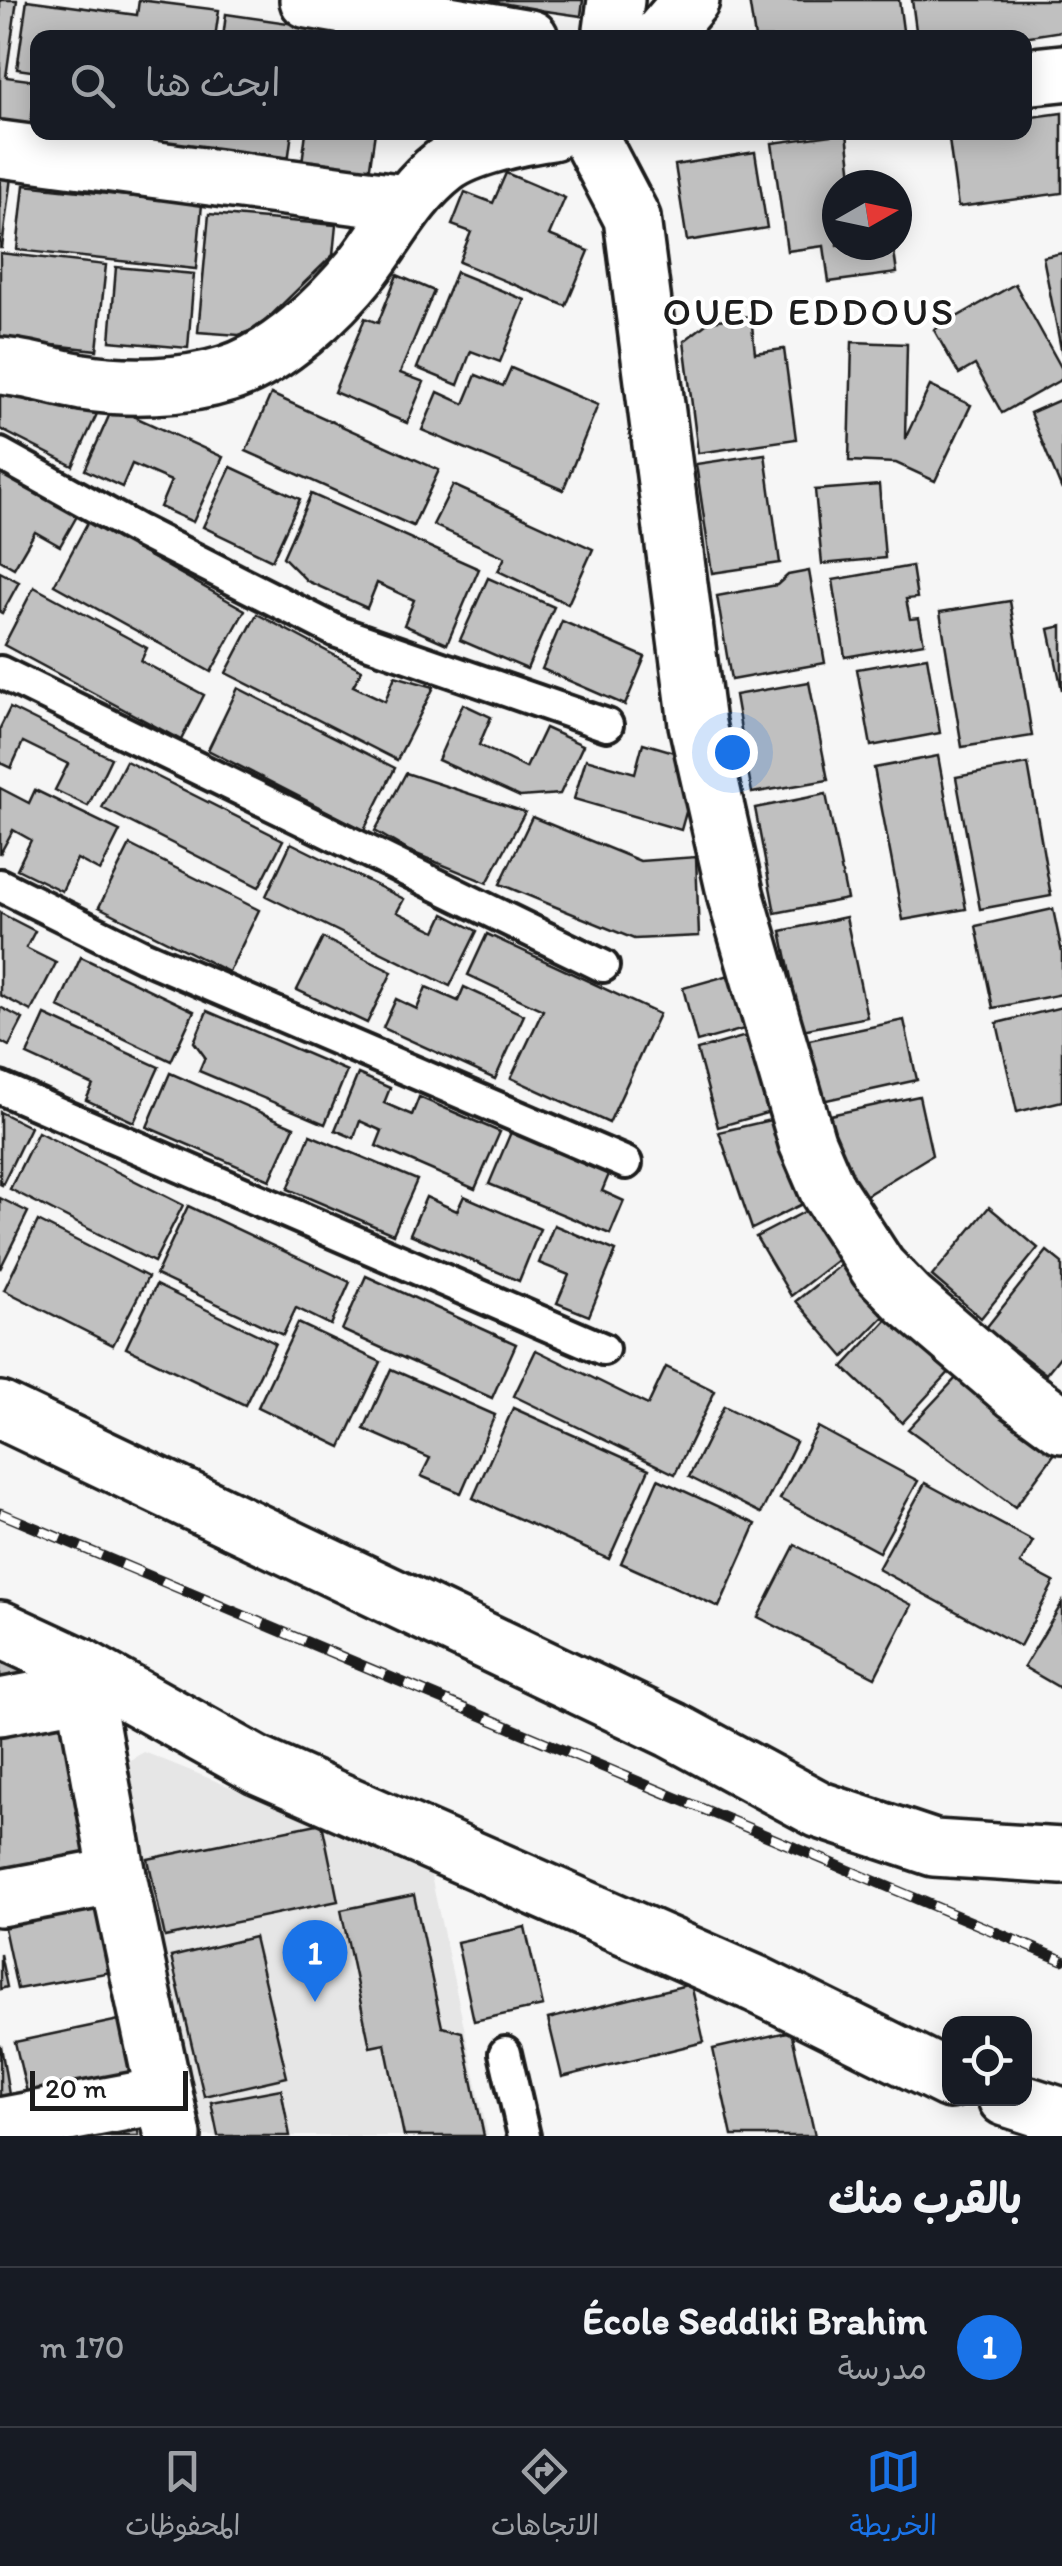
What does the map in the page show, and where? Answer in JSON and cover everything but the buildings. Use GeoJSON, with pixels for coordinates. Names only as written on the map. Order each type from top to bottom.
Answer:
{"type":"FeatureCollection","features":[{"type":"Feature","properties":{"kind":"street"},"geometry":{"type":"LineString","coordinates":[[308,0],[483,30]]}},
{"type":"Feature","properties":{"kind":"street"},"geometry":{"type":"LineString","coordinates":[[613,30],[616,0]]}},
{"type":"Feature","properties":{"kind":"street"},"geometry":{"type":"LineString","coordinates":[[667,30],[691,0]]}},
{"type":"Feature","properties":{"kind":"street"},"geometry":{"type":"LineString","coordinates":[[1032,76],[1062,73]]}},
{"type":"Feature","properties":{"kind":"street"},"geometry":{"type":"LineString","coordinates":[[0,366],[84,382],[165,385],[228,374],[286,343],[328,307],[364,265],[405,203],[446,164],[508,140]]}},
{"type":"Feature","properties":{"kind":"street"},"geometry":{"type":"LineString","coordinates":[[592,140],[632,218],[697,724],[741,916],[808,1142],[828,1191],[878,1268],[909,1300],[1062,1426]]}},
{"type":"Feature","properties":{"kind":"street"},"geometry":{"type":"LineString","coordinates":[[0,149],[405,203]]}},
{"type":"Feature","properties":{"kind":"street"},"geometry":{"type":"LineString","coordinates":[[0,1410],[672,1730],[820,1810],[934,1848],[1062,1856]]}},
{"type":"Feature","properties":{"kind":"street"},"geometry":{"type":"LineString","coordinates":[[0,1629],[82,1678],[258,1765],[756,1984],[942,2076]]}},
{"type":"Feature","properties":{"kind":"street"},"geometry":{"type":"LineString","coordinates":[[0,1706],[82,1678]]}},
{"type":"Feature","properties":{"kind":"street"},"geometry":{"type":"LineString","coordinates":[[0,2126],[169,2116],[118,1876],[82,1678]]}},
{"type":"Feature","properties":{"kind":"street"},"geometry":{"type":"LineString","coordinates":[[0,1898],[118,1876]]}},
{"type":"Feature","properties":{"kind":"street"},"geometry":{"type":"LineString","coordinates":[[1031,2106],[1062,2116]]}},
{"type":"Feature","properties":{"kind":"lane"},"geometry":{"type":"LineString","coordinates":[[0,454],[338,632],[607,725]]}},
{"type":"Feature","properties":{"kind":"lane"},"geometry":{"type":"LineString","coordinates":[[0,672],[602,966]]}},
{"type":"Feature","properties":{"kind":"lane"},"geometry":{"type":"LineString","coordinates":[[0,885],[144,956],[626,1163]]}},
{"type":"Feature","properties":{"kind":"lane"},"geometry":{"type":"LineString","coordinates":[[0,1088],[604,1349]]}},
{"type":"Feature","properties":{"kind":"lane"},"geometry":{"type":"LineString","coordinates":[[506,2053],[524,2136]]}},
{"type":"Feature","properties":{"kind":"shaded area"},"geometry":{"type":"Polygon","coordinates":[[[144,1752],[429,1867],[488,2136],[201,2136],[123,1764],[144,1752]]]}},
{"type":"Feature","properties":{"kind":"railway"},"geometry":{"type":"LineString","coordinates":[[0,1513],[1062,1960]]}},
{"type":"Feature","properties":{"kind":"place","name":"École Seddiki Brahim"},"geometry":{"type":"Point","coordinates":[315,2002]}},
{"type":"Feature","properties":{"kind":"district","name":"OUED EDDOUS"},"geometry":{"type":"Point","coordinates":[809,311]}}]}
